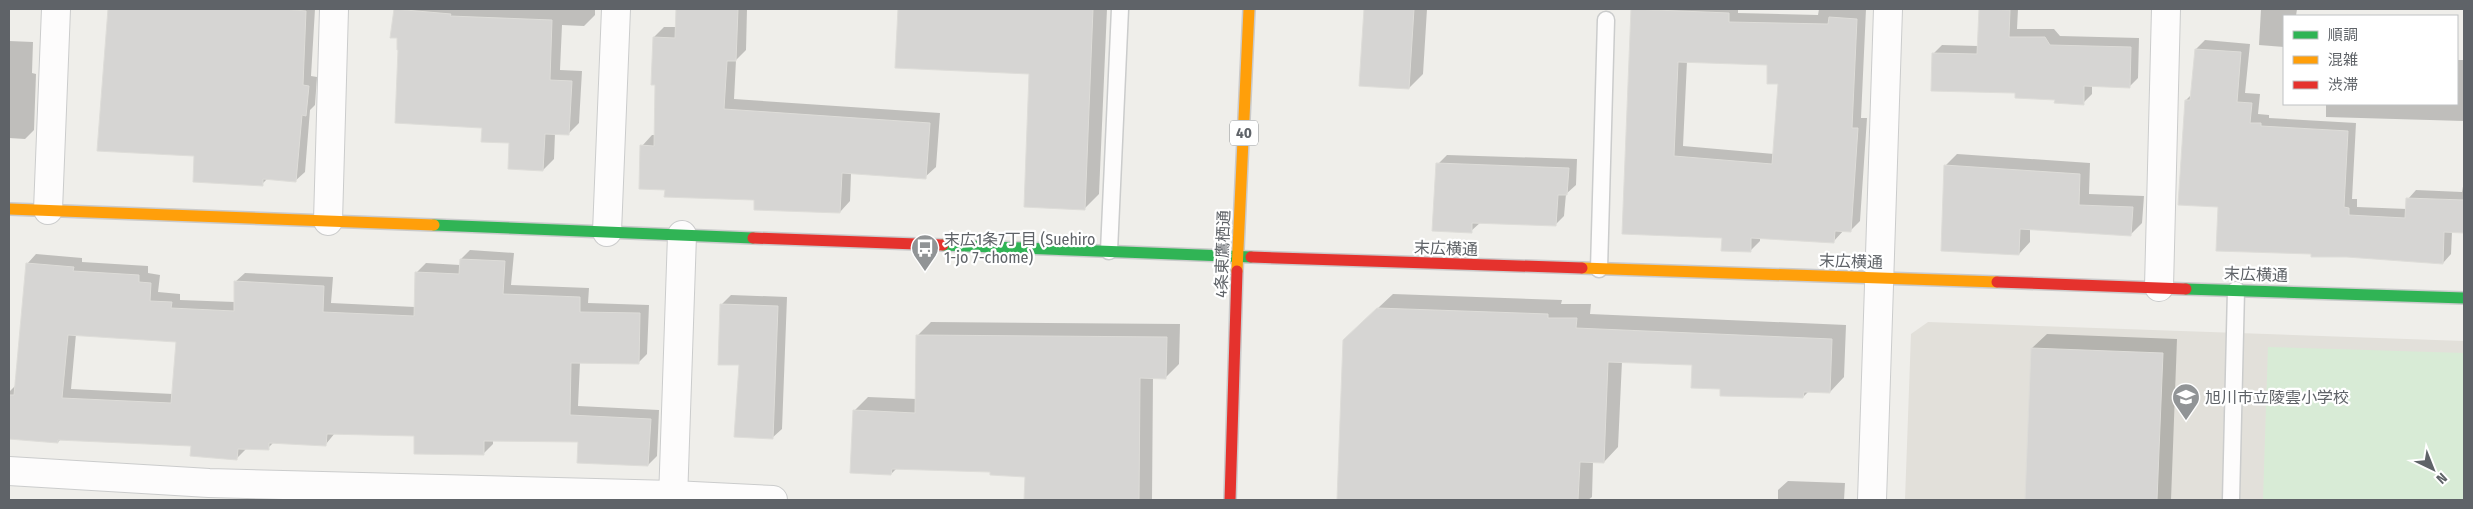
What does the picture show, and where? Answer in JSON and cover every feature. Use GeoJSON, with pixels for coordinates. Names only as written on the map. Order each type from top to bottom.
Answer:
{"type":"FeatureCollection","features":[{"type":"Feature","properties":{"kind":"main road","name":"4条東鷹栖通"},"geometry":{"type":"LineString","coordinates":[[1230,500],[1237,256],[1248,9]]}},
{"type":"Feature","properties":{"kind":"main road","name":"末広横通"},"geometry":{"type":"LineString","coordinates":[[9,209],[1109,252],[2464,298]]}},
{"type":"Feature","properties":{"kind":"street"},"geometry":{"type":"LineString","coordinates":[[48,210],[56,9]]}},
{"type":"Feature","properties":{"kind":"street"},"geometry":{"type":"LineString","coordinates":[[328,221],[334,9]]}},
{"type":"Feature","properties":{"kind":"street"},"geometry":{"type":"LineString","coordinates":[[607,232],[616,9]]}},
{"type":"Feature","properties":{"kind":"street"},"geometry":{"type":"LineString","coordinates":[[1872,500],[1888,9]]}},
{"type":"Feature","properties":{"kind":"street"},"geometry":{"type":"LineString","coordinates":[[2159,287],[2166,9]]}},
{"type":"Feature","properties":{"kind":"street"},"geometry":{"type":"LineString","coordinates":[[673,498],[682,235]]}},
{"type":"Feature","properties":{"kind":"street"},"geometry":{"type":"LineString","coordinates":[[9,471],[209,491],[773,500]]}},
{"type":"Feature","properties":{"kind":"lane"},"geometry":{"type":"LineString","coordinates":[[1109,252],[1120,9]]}},
{"type":"Feature","properties":{"kind":"lane"},"geometry":{"type":"LineString","coordinates":[[1599,269],[1606,20]]}},
{"type":"Feature","properties":{"kind":"lane"},"geometry":{"type":"LineString","coordinates":[[2231,500],[2236,290]]}},
{"type":"Feature","properties":{"kind":"shaded area","name":"旭川市立陵雲小学校"},"geometry":{"type":"Polygon","coordinates":[[[1928,322],[2464,341],[2464,500],[1905,500],[1911,334],[1928,322]]]}},
{"type":"Feature","properties":{"kind":"green space"},"geometry":{"type":"Polygon","coordinates":[[[2268,347],[2464,353],[2464,500],[2263,500],[2268,347]]]}},
{"type":"Feature","properties":{"kind":"building"},"geometry":{"type":"Polygon","coordinates":[[[108,9],[283,9],[306,11],[303,85],[309,86],[306,116],[302,115],[296,182],[263,179],[263,186],[193,182],[194,156],[97,151],[108,9]]]}},
{"type":"Feature","properties":{"kind":"building"},"geometry":{"type":"Polygon","coordinates":[[[394,9],[451,14],[450,16],[552,20],[550,80],[572,81],[569,135],[545,134],[543,171],[508,169],[509,143],[481,142],[482,128],[395,123],[398,50],[397,38],[390,38],[394,9]]]}},
{"type":"Feature","properties":{"kind":"building"},"geometry":{"type":"Polygon","coordinates":[[[676,9],[738,9],[736,61],[727,61],[724,109],[930,123],[926,179],[842,173],[840,213],[754,210],[754,200],[664,197],[665,190],[639,189],[640,145],[654,146],[655,85],[651,85],[653,37],[675,38],[676,9]]]}},
{"type":"Feature","properties":{"kind":"building"},"geometry":{"type":"Polygon","coordinates":[[[898,9],[1093,9],[1085,210],[1024,207],[1029,74],[895,68],[898,9]]]}},
{"type":"Feature","properties":{"kind":"building"},"geometry":{"type":"Polygon","coordinates":[[[1364,9],[1414,9],[1409,89],[1359,86],[1364,9]]]}},
{"type":"Feature","properties":{"kind":"building"},"geometry":{"type":"Polygon","coordinates":[[[1631,9],[1729,13],[1729,22],[1828,24],[1829,17],[1857,19],[1852,128],[1858,128],[1851,232],[1835,231],[1834,243],[1751,238],[1751,252],[1721,251],[1722,238],[1622,234],[1631,9]],[[1678,62],[1674,156],[1772,164],[1778,84],[1767,84],[1767,65],[1678,62]]]}},
{"type":"Feature","properties":{"kind":"building"},"geometry":{"type":"Polygon","coordinates":[[[1979,9],[2010,10],[2009,37],[2045,37],[2050,45],[2131,47],[2130,88],[2084,86],[2084,105],[2054,103],[2055,100],[2015,98],[2015,93],[1931,91],[1932,53],[1977,54],[1979,9]]]}},
{"type":"Feature","properties":{"kind":"building"},"geometry":{"type":"Polygon","coordinates":[[[2195,49],[2241,52],[2237,102],[2252,103],[2250,123],[2261,123],[2261,126],[2348,131],[2344,207],[2349,208],[2349,215],[2405,218],[2406,198],[2464,200],[2464,233],[2444,232],[2443,264],[2347,257],[2311,257],[2311,254],[2216,251],[2218,207],[2178,205],[2185,100],[2190,100],[2195,49]]]}},
{"type":"Feature","properties":{"kind":"building"},"geometry":{"type":"Polygon","coordinates":[[[1436,163],[1569,168],[1567,195],[1558,195],[1556,226],[1472,223],[1472,233],[1432,231],[1436,163]]]}},
{"type":"Feature","properties":{"kind":"building"},"geometry":{"type":"Polygon","coordinates":[[[1944,165],[2080,174],[2079,205],[2133,207],[2131,236],[2020,229],[2019,255],[1941,251],[1944,165]]]}},
{"type":"Feature","properties":{"kind":"building"},"geometry":{"type":"Polygon","coordinates":[[[460,259],[505,261],[503,294],[580,297],[580,312],[640,313],[639,364],[571,363],[570,415],[651,419],[648,466],[577,463],[578,442],[484,441],[484,455],[414,454],[414,436],[327,434],[326,446],[269,443],[269,450],[238,449],[237,460],[190,456],[191,446],[58,440],[58,443],[9,439],[9,395],[14,395],[26,263],[74,267],[73,271],[139,275],[139,282],[151,283],[150,301],[172,302],[171,308],[234,311],[234,281],[324,286],[323,312],[414,316],[415,272],[459,274],[460,259]],[[68,335],[62,398],[171,403],[176,342],[68,335]]]}},
{"type":"Feature","properties":{"kind":"building"},"geometry":{"type":"Polygon","coordinates":[[[720,304],[778,306],[773,439],[734,437],[739,365],[718,365],[720,304]]]}},
{"type":"Feature","properties":{"kind":"building"},"geometry":{"type":"Polygon","coordinates":[[[1377,308],[1548,314],[1548,318],[1577,318],[1576,328],[1832,339],[1830,393],[1804,392],[1803,398],[1720,396],[1720,389],[1691,388],[1692,365],[1608,362],[1604,463],[1580,462],[1578,500],[1337,500],[1343,340],[1377,308]]]}},
{"type":"Feature","properties":{"kind":"building"},"geometry":{"type":"Polygon","coordinates":[[[916,335],[1167,337],[1166,379],[1140,378],[1139,500],[1024,500],[1025,477],[990,475],[990,472],[892,469],[891,475],[850,473],[853,410],[915,413],[916,335]]]}},
{"type":"Feature","properties":{"kind":"building"},"geometry":{"type":"Polygon","coordinates":[[[2031,348],[2163,353],[2157,500],[2025,500],[2031,348]]]}},
{"type":"Feature","properties":{"kind":"traffic: fast"},"geometry":{"type":"LineString","coordinates":[[434,225],[753,238]]}},
{"type":"Feature","properties":{"kind":"traffic: fast"},"geometry":{"type":"LineString","coordinates":[[943,245],[1251,257]]}},
{"type":"Feature","properties":{"kind":"traffic: fast"},"geometry":{"type":"LineString","coordinates":[[2186,289],[2464,298]]}},
{"type":"Feature","properties":{"kind":"traffic: slow"},"geometry":{"type":"LineString","coordinates":[[1237,271],[1249,9]]}},
{"type":"Feature","properties":{"kind":"traffic: slow"},"geometry":{"type":"LineString","coordinates":[[9,209],[434,225]]}},
{"type":"Feature","properties":{"kind":"traffic: slow"},"geometry":{"type":"LineString","coordinates":[[1582,268],[1997,282]]}},
{"type":"Feature","properties":{"kind":"traffic: jam"},"geometry":{"type":"LineString","coordinates":[[753,238],[943,245]]}},
{"type":"Feature","properties":{"kind":"traffic: jam"},"geometry":{"type":"LineString","coordinates":[[1251,257],[1582,268]]}},
{"type":"Feature","properties":{"kind":"traffic: jam"},"geometry":{"type":"LineString","coordinates":[[1230,500],[1237,271]]}},
{"type":"Feature","properties":{"kind":"traffic: jam"},"geometry":{"type":"LineString","coordinates":[[1997,282],[2186,289]]}},
{"type":"Feature","properties":{"kind":"place","name":"末広1条7丁目 (Suehiro 1-jo 7-chome)"},"geometry":{"type":"Point","coordinates":[925,272]}},
{"type":"Feature","properties":{"kind":"place","name":"旭川市立陵雲小学校"},"geometry":{"type":"Point","coordinates":[2186,421]}}]}
